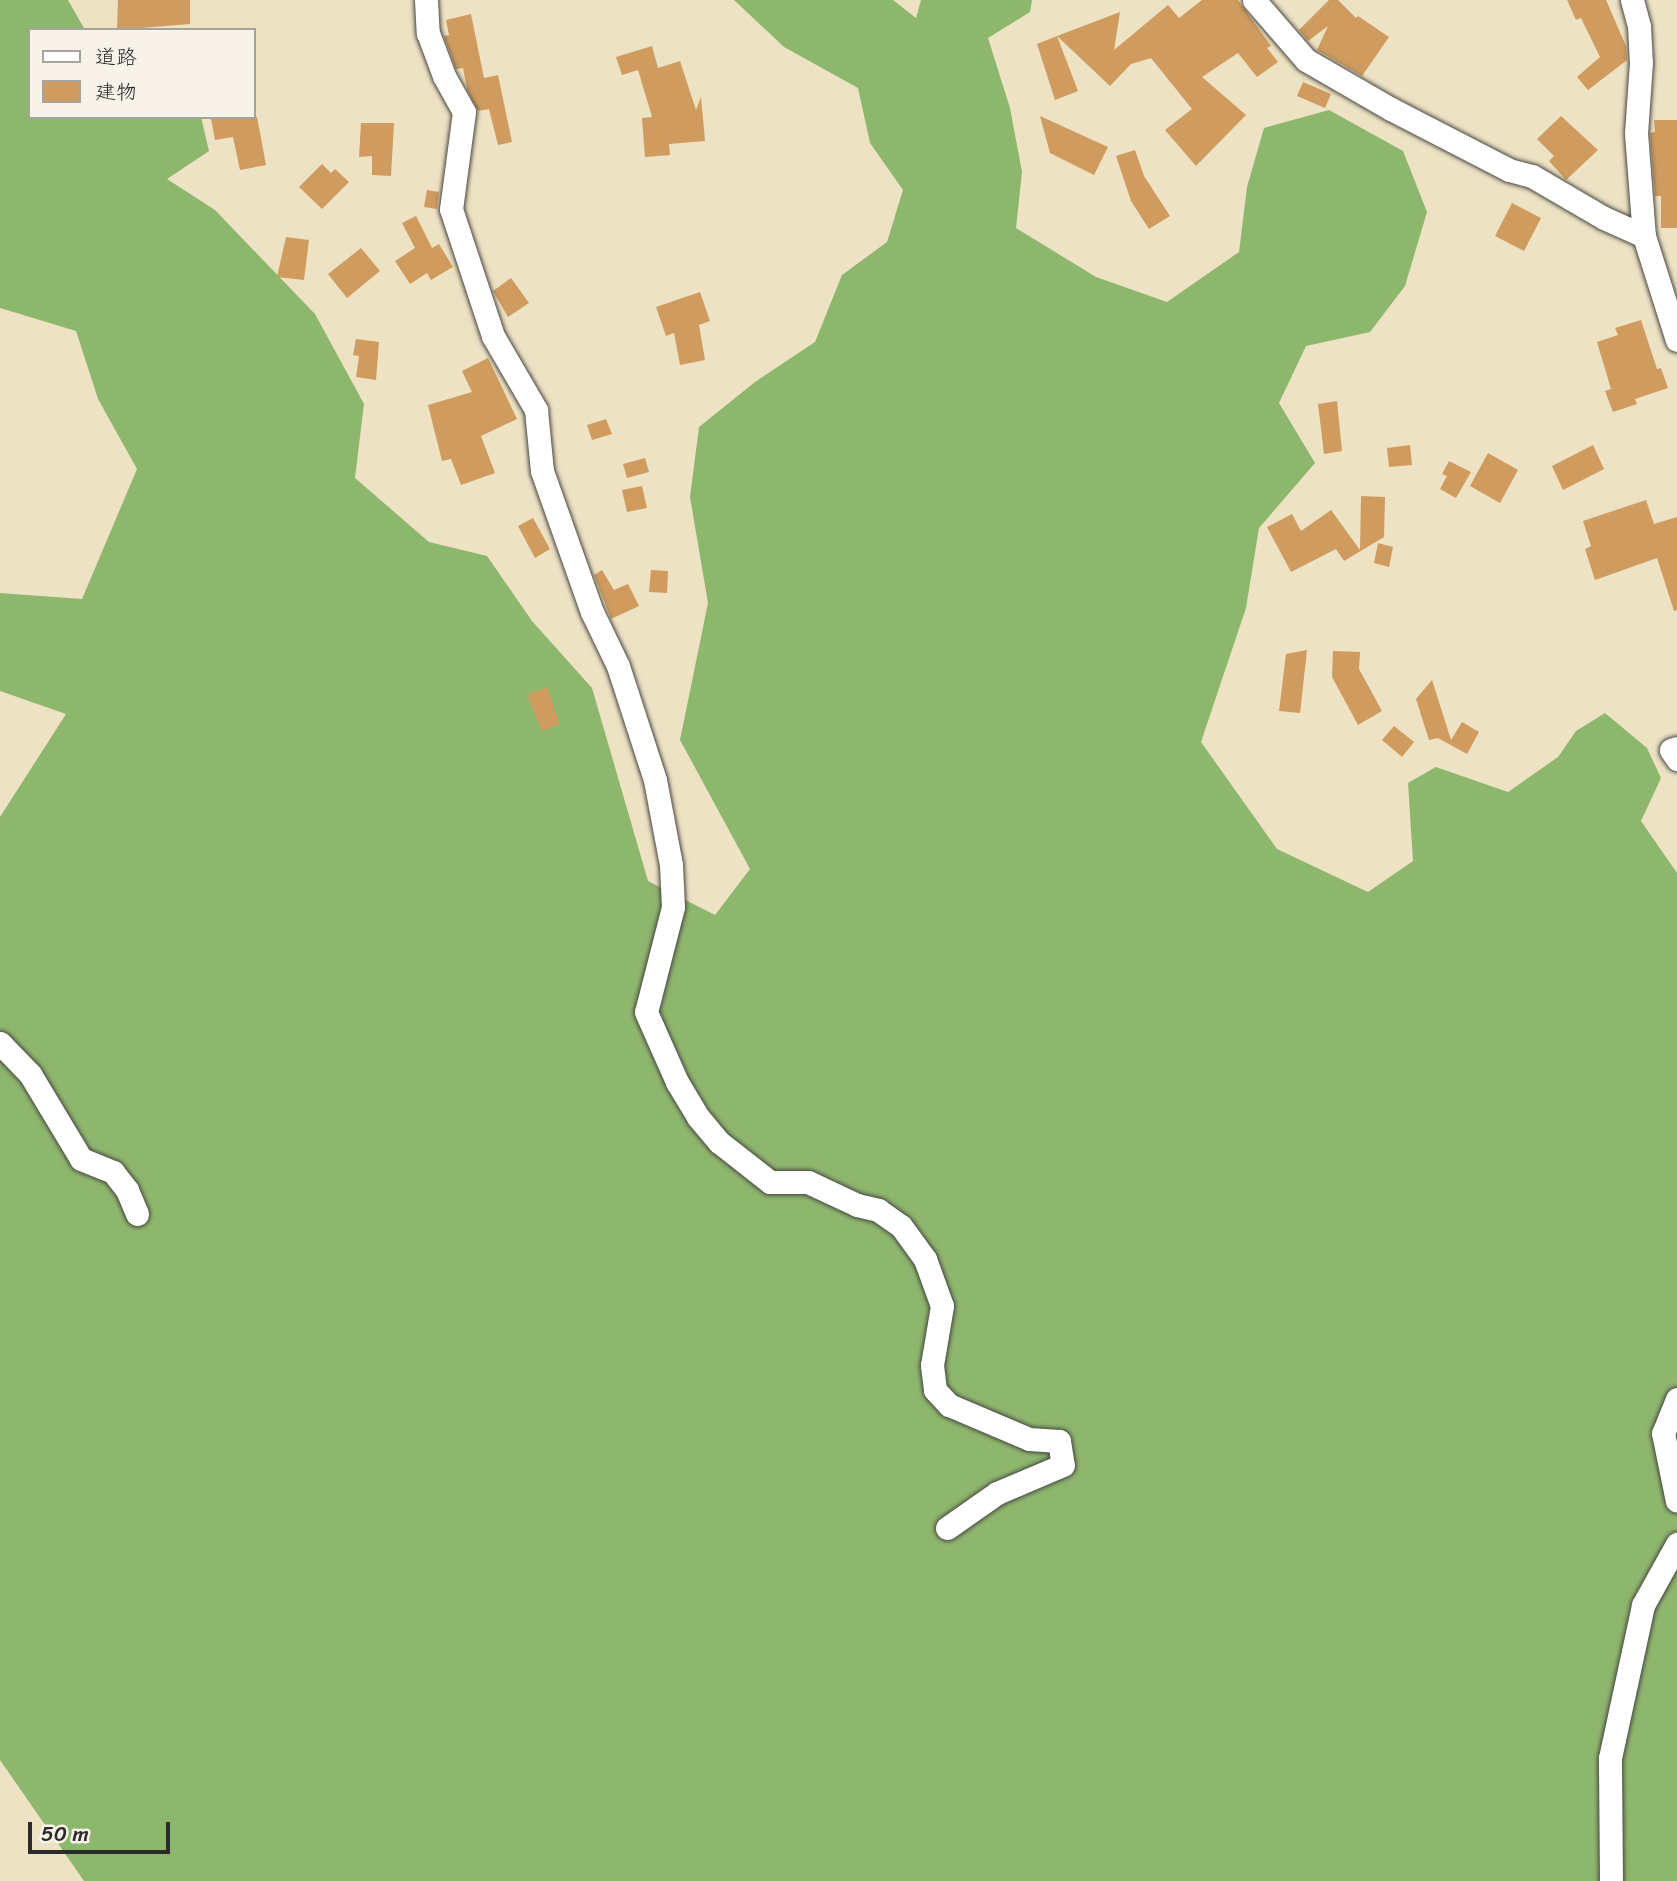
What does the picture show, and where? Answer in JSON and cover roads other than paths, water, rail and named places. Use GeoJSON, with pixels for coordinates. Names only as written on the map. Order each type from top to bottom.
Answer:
{"type":"FeatureCollection","features":[{"type":"Feature","properties":{"kind":"street"},"geometry":{"type":"LineString","coordinates":[[426,0],[428,33],[444,76],[464,112],[451,209],[493,336],[536,410],[542,471],[592,612],[618,666],[655,780],[671,865],[673,907],[646,1013],[677,1082],[698,1117],[719,1142],[770,1182],[808,1182],[858,1205],[878,1210],[901,1226],[925,1259],[942,1306],[932,1365],[935,1390],[949,1405],[1029,1439],[1059,1441],[1063,1465],[997,1493],[947,1528]]}},
{"type":"Feature","properties":{"kind":"street"},"geometry":{"type":"LineString","coordinates":[[1254,0],[1306,61],[1391,109],[1509,170],[1532,176],[1604,218],[1644,236]]}},
{"type":"Feature","properties":{"kind":"street"},"geometry":{"type":"LineString","coordinates":[[1632,0],[1639,26],[1636,133],[1644,236],[1677,340]]}},
{"type":"Feature","properties":{"kind":"street"},"geometry":{"type":"LineString","coordinates":[[1677,748],[1671,750],[1677,760]]}},
{"type":"Feature","properties":{"kind":"street"},"geometry":{"type":"LineString","coordinates":[[0,1043],[30,1074],[81,1159],[113,1172],[127,1190],[136,1214]]}},
{"type":"Feature","properties":{"kind":"street"},"geometry":{"type":"LineString","coordinates":[[1677,1399],[1663,1433],[1677,1501]]}},
{"type":"Feature","properties":{"kind":"street"},"geometry":{"type":"LineString","coordinates":[[1611,1881],[1610,1758],[1643,1605],[1677,1544]]}}]}
